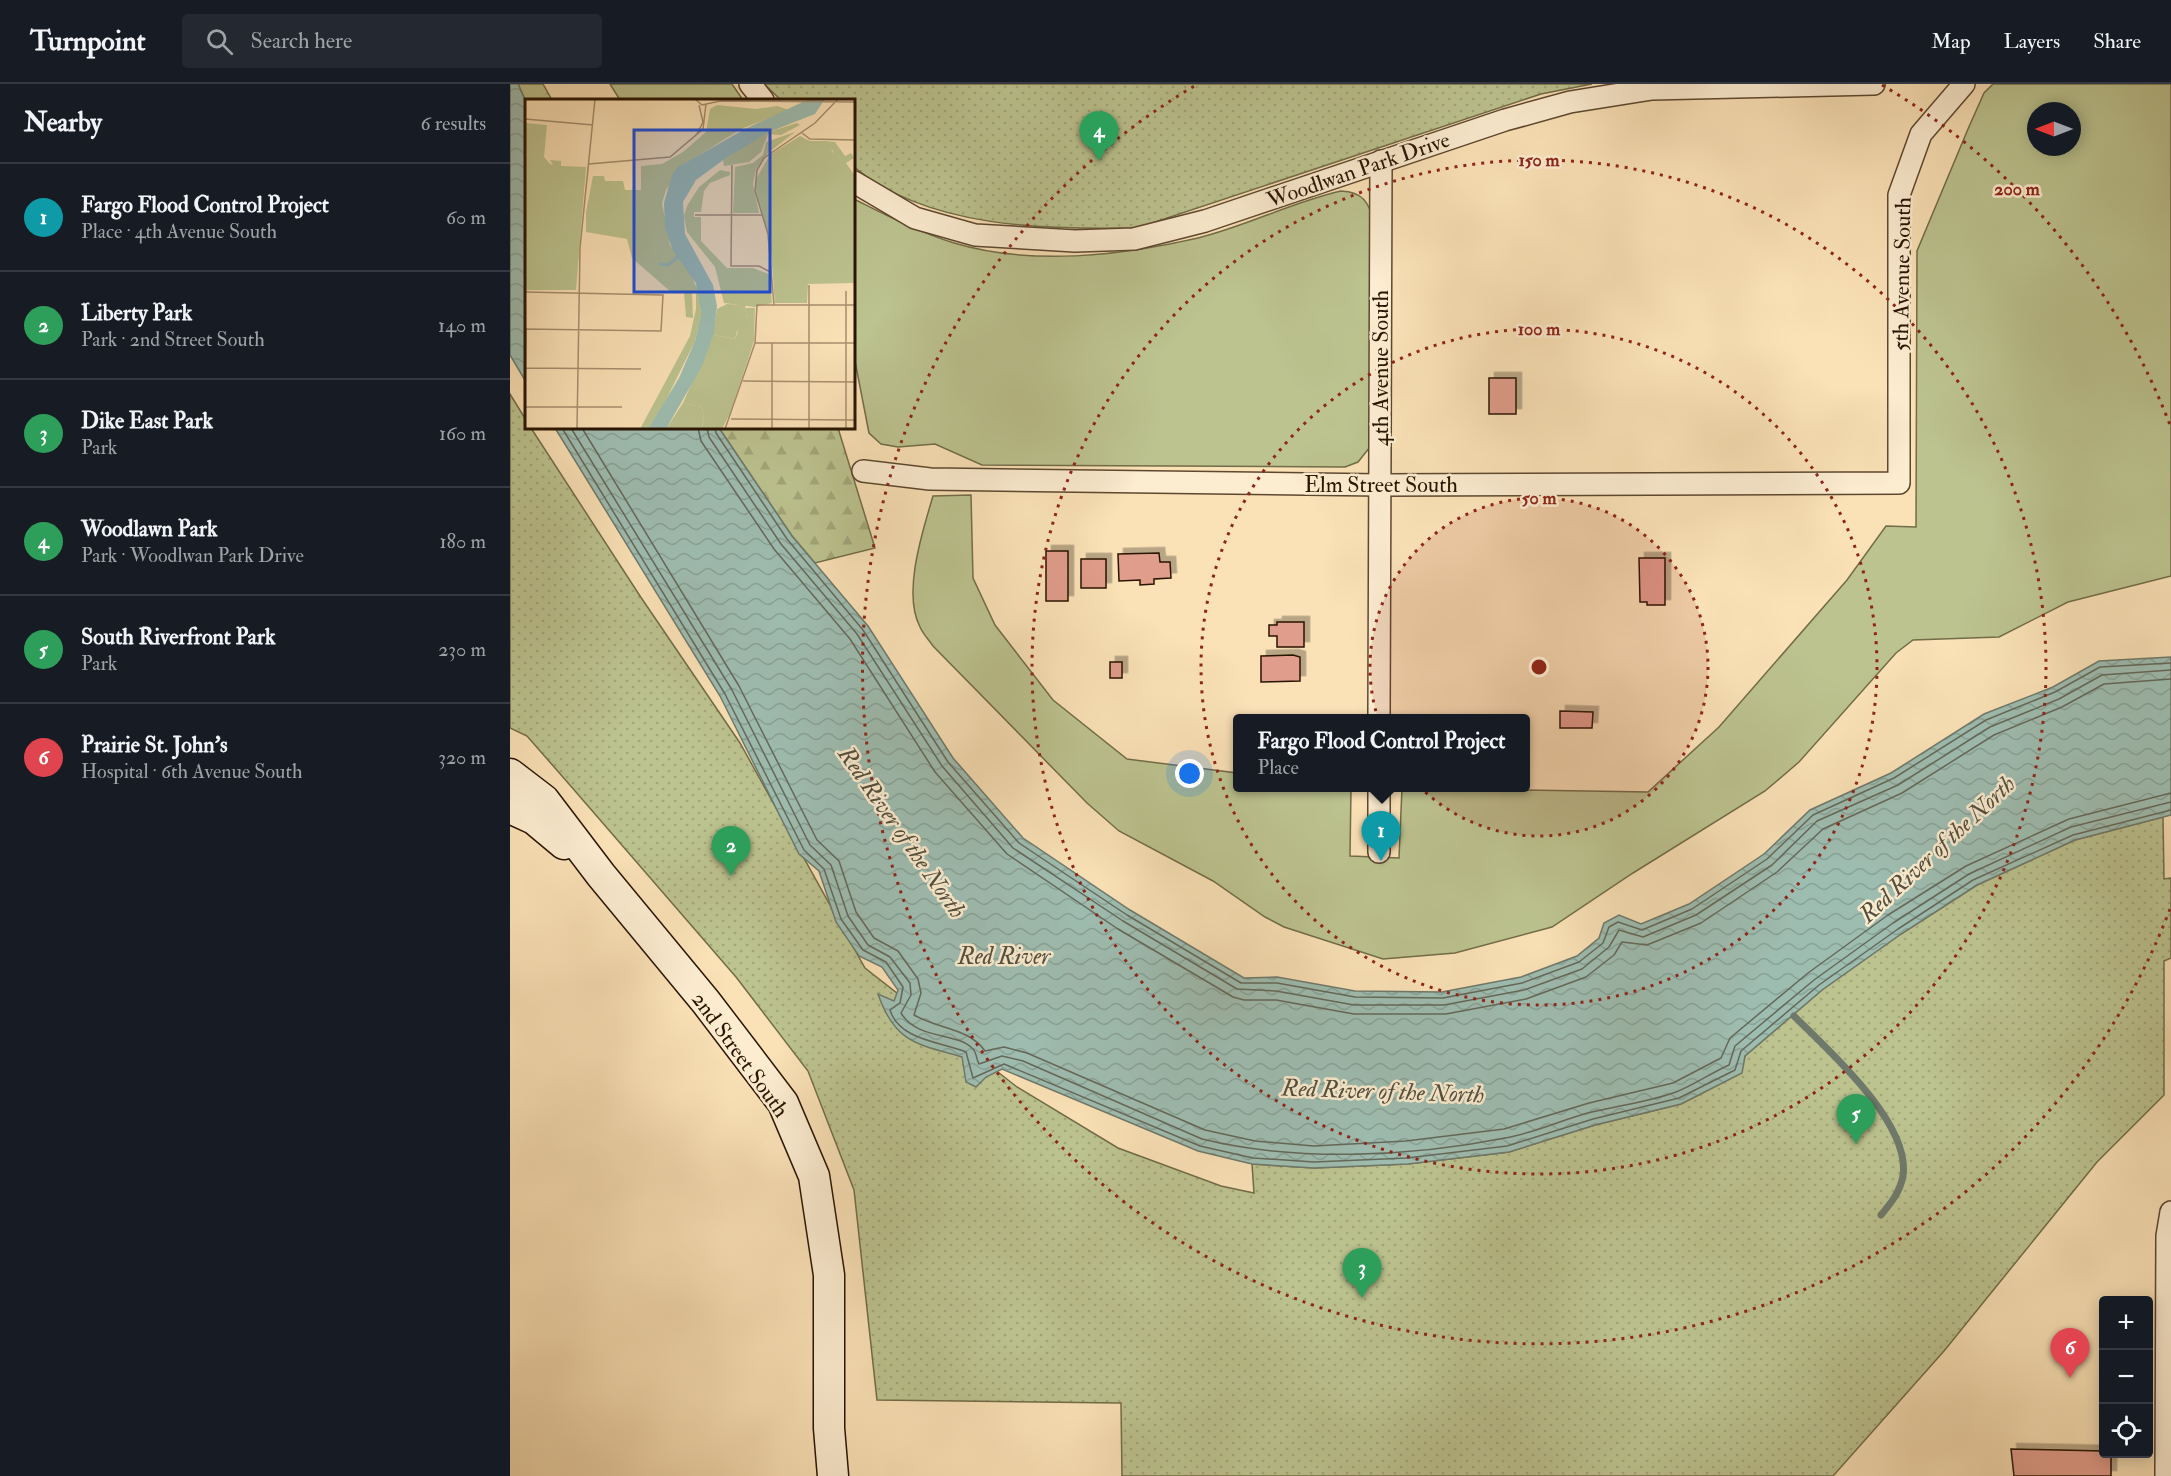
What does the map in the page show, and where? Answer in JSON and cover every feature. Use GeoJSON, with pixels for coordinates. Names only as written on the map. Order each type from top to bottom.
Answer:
{"type":"FeatureCollection","features":[{"type":"Feature","properties":{"kind":"street"},"geometry":{"type":"LineString","coordinates":[[750,84],[762,99]]}},
{"type":"Feature","properties":{"kind":"street","name":"Woodlwan Park Drive"},"geometry":{"type":"LineString","coordinates":[[855,183],[915,218],[975,235],[1075,241],[1134,239],[1205,221],[1505,120],[1582,100],[1652,89],[1875,84]]}},
{"type":"Feature","properties":{"kind":"street","name":"5th Avenue South"},"geometry":{"type":"LineString","coordinates":[[1899,483],[1899,195],[1921,134],[1964,84]]}},
{"type":"Feature","properties":{"kind":"street","name":"4th Avenue South"},"geometry":{"type":"LineString","coordinates":[[1379,714],[1381,161]]}},
{"type":"Feature","properties":{"kind":"street","name":"Elm Street South"},"geometry":{"type":"LineString","coordinates":[[863,471],[930,479],[1380,484],[1899,483]]}},
{"type":"Feature","properties":{"kind":"street","name":"2nd Street South"},"geometry":{"type":"LineString","coordinates":[[510,774],[544,800],[601,875],[706,1002],[783,1103],[814,1176],[829,1275],[829,1428],[833,1476]]}},
{"type":"Feature","properties":{"kind":"street"},"geometry":{"type":"LineString","coordinates":[[1379,792],[1379,852]]}},
{"type":"Feature","properties":{"kind":"street","name":"2nd Street South"},"geometry":{"type":"LineString","coordinates":[[510,808],[534,819],[601,875]]}},
{"type":"Feature","properties":{"kind":"street"},"geometry":{"type":"LineString","coordinates":[[2166,1476],[2167,1236],[2171,1212]]}},
{"type":"Feature","properties":{"kind":"green space"},"geometry":{"type":"Polygon","coordinates":[[[518,84],[543,84],[551,99],[525,99],[518,84]]]}},
{"type":"Feature","properties":{"kind":"green space"},"geometry":{"type":"Polygon","coordinates":[[[610,84],[732,84],[742,99],[619,99],[610,84]]]}},
{"type":"Feature","properties":{"kind":"green space"},"geometry":{"type":"Polygon","coordinates":[[[764,84],[1592,84],[1541,94],[1137,228],[1027,226],[952,214],[916,203],[883,187],[855,168],[855,99],[780,99],[764,84]]]}},
{"type":"Feature","properties":{"kind":"green space"},"geometry":{"type":"Polygon","coordinates":[[[1993,84],[2171,84],[2171,576],[2068,602],[1999,637],[1913,640],[1896,653],[1799,762],[1765,791],[1633,873],[1552,927],[1455,953],[1383,959],[1284,927],[1265,917],[1213,881],[1119,831],[1087,803],[933,646],[921,630],[915,613],[914,580],[920,543],[933,496],[971,495],[973,578],[995,625],[1053,700],[1127,759],[1233,772],[1233,792],[1351,792],[1350,856],[1399,858],[1402,792],[1530,792],[1530,790],[1648,792],[1719,727],[1847,580],[1886,526],[1916,527],[1917,251],[1984,93],[1993,84]]]}},
{"type":"Feature","properties":{"kind":"green space"},"geometry":{"type":"Polygon","coordinates":[[[1341,191],[1355,193],[1364,199],[1374,223],[1370,447],[1358,462],[1345,467],[982,465],[935,444],[898,447],[881,444],[869,433],[855,361],[855,200],[915,228],[954,243],[1014,254],[1076,256],[1138,250],[1198,238],[1341,191]]]}},
{"type":"Feature","properties":{"kind":"green space"},"geometry":{"type":"Polygon","coordinates":[[[510,394],[525,418],[525,429],[532,429],[640,596],[740,743],[865,968],[1017,1087],[1118,1148],[1221,1186],[1254,1193],[1252,1164],[1314,1168],[1408,1164],[1509,1152],[1595,1125],[1681,1104],[1741,1073],[1745,1056],[1822,990],[1901,934],[1977,885],[2075,840],[2163,817],[2164,879],[2171,878],[2171,958],[2164,961],[2164,1095],[2097,1162],[1944,1351],[1833,1476],[1122,1476],[1121,1403],[877,1400],[854,1190],[808,1071],[736,977],[569,784],[527,736],[510,728],[510,394]]]}},
{"type":"Feature","properties":{"kind":"green space"},"geometry":{"type":"Polygon","coordinates":[[[720,429],[838,429],[875,548],[815,563],[792,536],[720,429]]]}},
{"type":"Feature","properties":{"kind":"water"},"geometry":{"type":"Polygon","coordinates":[[[510,84],[518,84],[525,100],[525,380],[510,355],[510,84]]]}},
{"type":"Feature","properties":{"kind":"water","name":"Red River"},"geometry":{"type":"Polygon","coordinates":[[[556,429],[720,429],[792,536],[868,626],[953,758],[1023,838],[1130,910],[1244,978],[1277,977],[1355,991],[1442,992],[1521,977],[1577,956],[1599,938],[1604,923],[1619,915],[1641,924],[1689,904],[1764,854],[1810,810],[1891,773],[1984,714],[2053,687],[2099,661],[2171,657],[2171,815],[2075,840],[1977,885],[1901,934],[1822,990],[1745,1056],[1742,1073],[1681,1104],[1595,1125],[1509,1152],[1408,1164],[1314,1168],[1252,1164],[1198,1151],[1002,1069],[986,1077],[976,1087],[966,1082],[962,1057],[932,1049],[900,1032],[892,1023],[878,994],[894,1001],[898,990],[882,967],[859,956],[836,922],[819,871],[799,854],[720,696],[556,429]]]}},
{"type":"Feature","properties":{"kind":"building"},"geometry":{"type":"Polygon","coordinates":[[[1489,378],[1516,378],[1516,414],[1489,414],[1489,378]]]}},
{"type":"Feature","properties":{"kind":"building"},"geometry":{"type":"Polygon","coordinates":[[[1046,551],[1068,551],[1068,601],[1046,601],[1046,551]]]}},
{"type":"Feature","properties":{"kind":"building"},"geometry":{"type":"Polygon","coordinates":[[[1159,553],[1160,562],[1170,562],[1171,578],[1154,579],[1154,584],[1140,585],[1140,580],[1119,581],[1118,554],[1159,553]]]}},
{"type":"Feature","properties":{"kind":"building"},"geometry":{"type":"Polygon","coordinates":[[[1639,558],[1665,558],[1665,605],[1647,605],[1647,602],[1640,602],[1639,558]]]}},
{"type":"Feature","properties":{"kind":"building"},"geometry":{"type":"Polygon","coordinates":[[[1081,559],[1106,559],[1106,588],[1081,588],[1081,559]]]}},
{"type":"Feature","properties":{"kind":"building"},"geometry":{"type":"Polygon","coordinates":[[[1277,622],[1304,622],[1304,647],[1277,647],[1277,636],[1269,636],[1269,625],[1277,625],[1277,622]]]}},
{"type":"Feature","properties":{"kind":"building"},"geometry":{"type":"Polygon","coordinates":[[[1293,655],[1300,657],[1300,681],[1261,682],[1261,656],[1293,655]]]}},
{"type":"Feature","properties":{"kind":"building"},"geometry":{"type":"Polygon","coordinates":[[[1110,662],[1122,662],[1122,678],[1110,678],[1110,662]]]}},
{"type":"Feature","properties":{"kind":"building"},"geometry":{"type":"Polygon","coordinates":[[[1560,711],[1593,712],[1592,728],[1560,728],[1560,711]]]}},
{"type":"Feature","properties":{"kind":"building"},"geometry":{"type":"Polygon","coordinates":[[[2011,1449],[2099,1451],[2099,1458],[2111,1458],[2111,1476],[2014,1476],[2011,1449]]]}},
{"type":"Feature","properties":{"kind":"waterway"},"geometry":{"type":"LineString","coordinates":[[1794,1016],[1864,1089],[1894,1133],[1902,1155],[1903,1176],[1892,1202],[1881,1215]]}},
{"type":"Feature","properties":{"kind":"place","name":"Woodlawn Park"},"geometry":{"type":"Point","coordinates":[1099,161]}},
{"type":"Feature","properties":{"kind":"place","name":"Fargo Flood Control Project"},"geometry":{"type":"Point","coordinates":[1381,861]}},
{"type":"Feature","properties":{"kind":"place","name":"Liberty Park"},"geometry":{"type":"Point","coordinates":[731,876]}},
{"type":"Feature","properties":{"kind":"place","name":"South Riverfront Park"},"geometry":{"type":"Point","coordinates":[1856,1144]}},
{"type":"Feature","properties":{"kind":"place","name":"Dike East Park"},"geometry":{"type":"Point","coordinates":[1362,1298]}},
{"type":"Feature","properties":{"kind":"place","name":"Prairie St. John's"},"geometry":{"type":"Point","coordinates":[2070,1378]}},
{"type":"Feature","properties":{"kind":"water label","name":"Red River of the North"},"geometry":{"type":"Point","coordinates":[902,832]}},
{"type":"Feature","properties":{"kind":"water label","name":"Red River of the North"},"geometry":{"type":"Point","coordinates":[1937,849]}},
{"type":"Feature","properties":{"kind":"water label","name":"Red River of the North"},"geometry":{"type":"Point","coordinates":[1383,1091]}}]}
